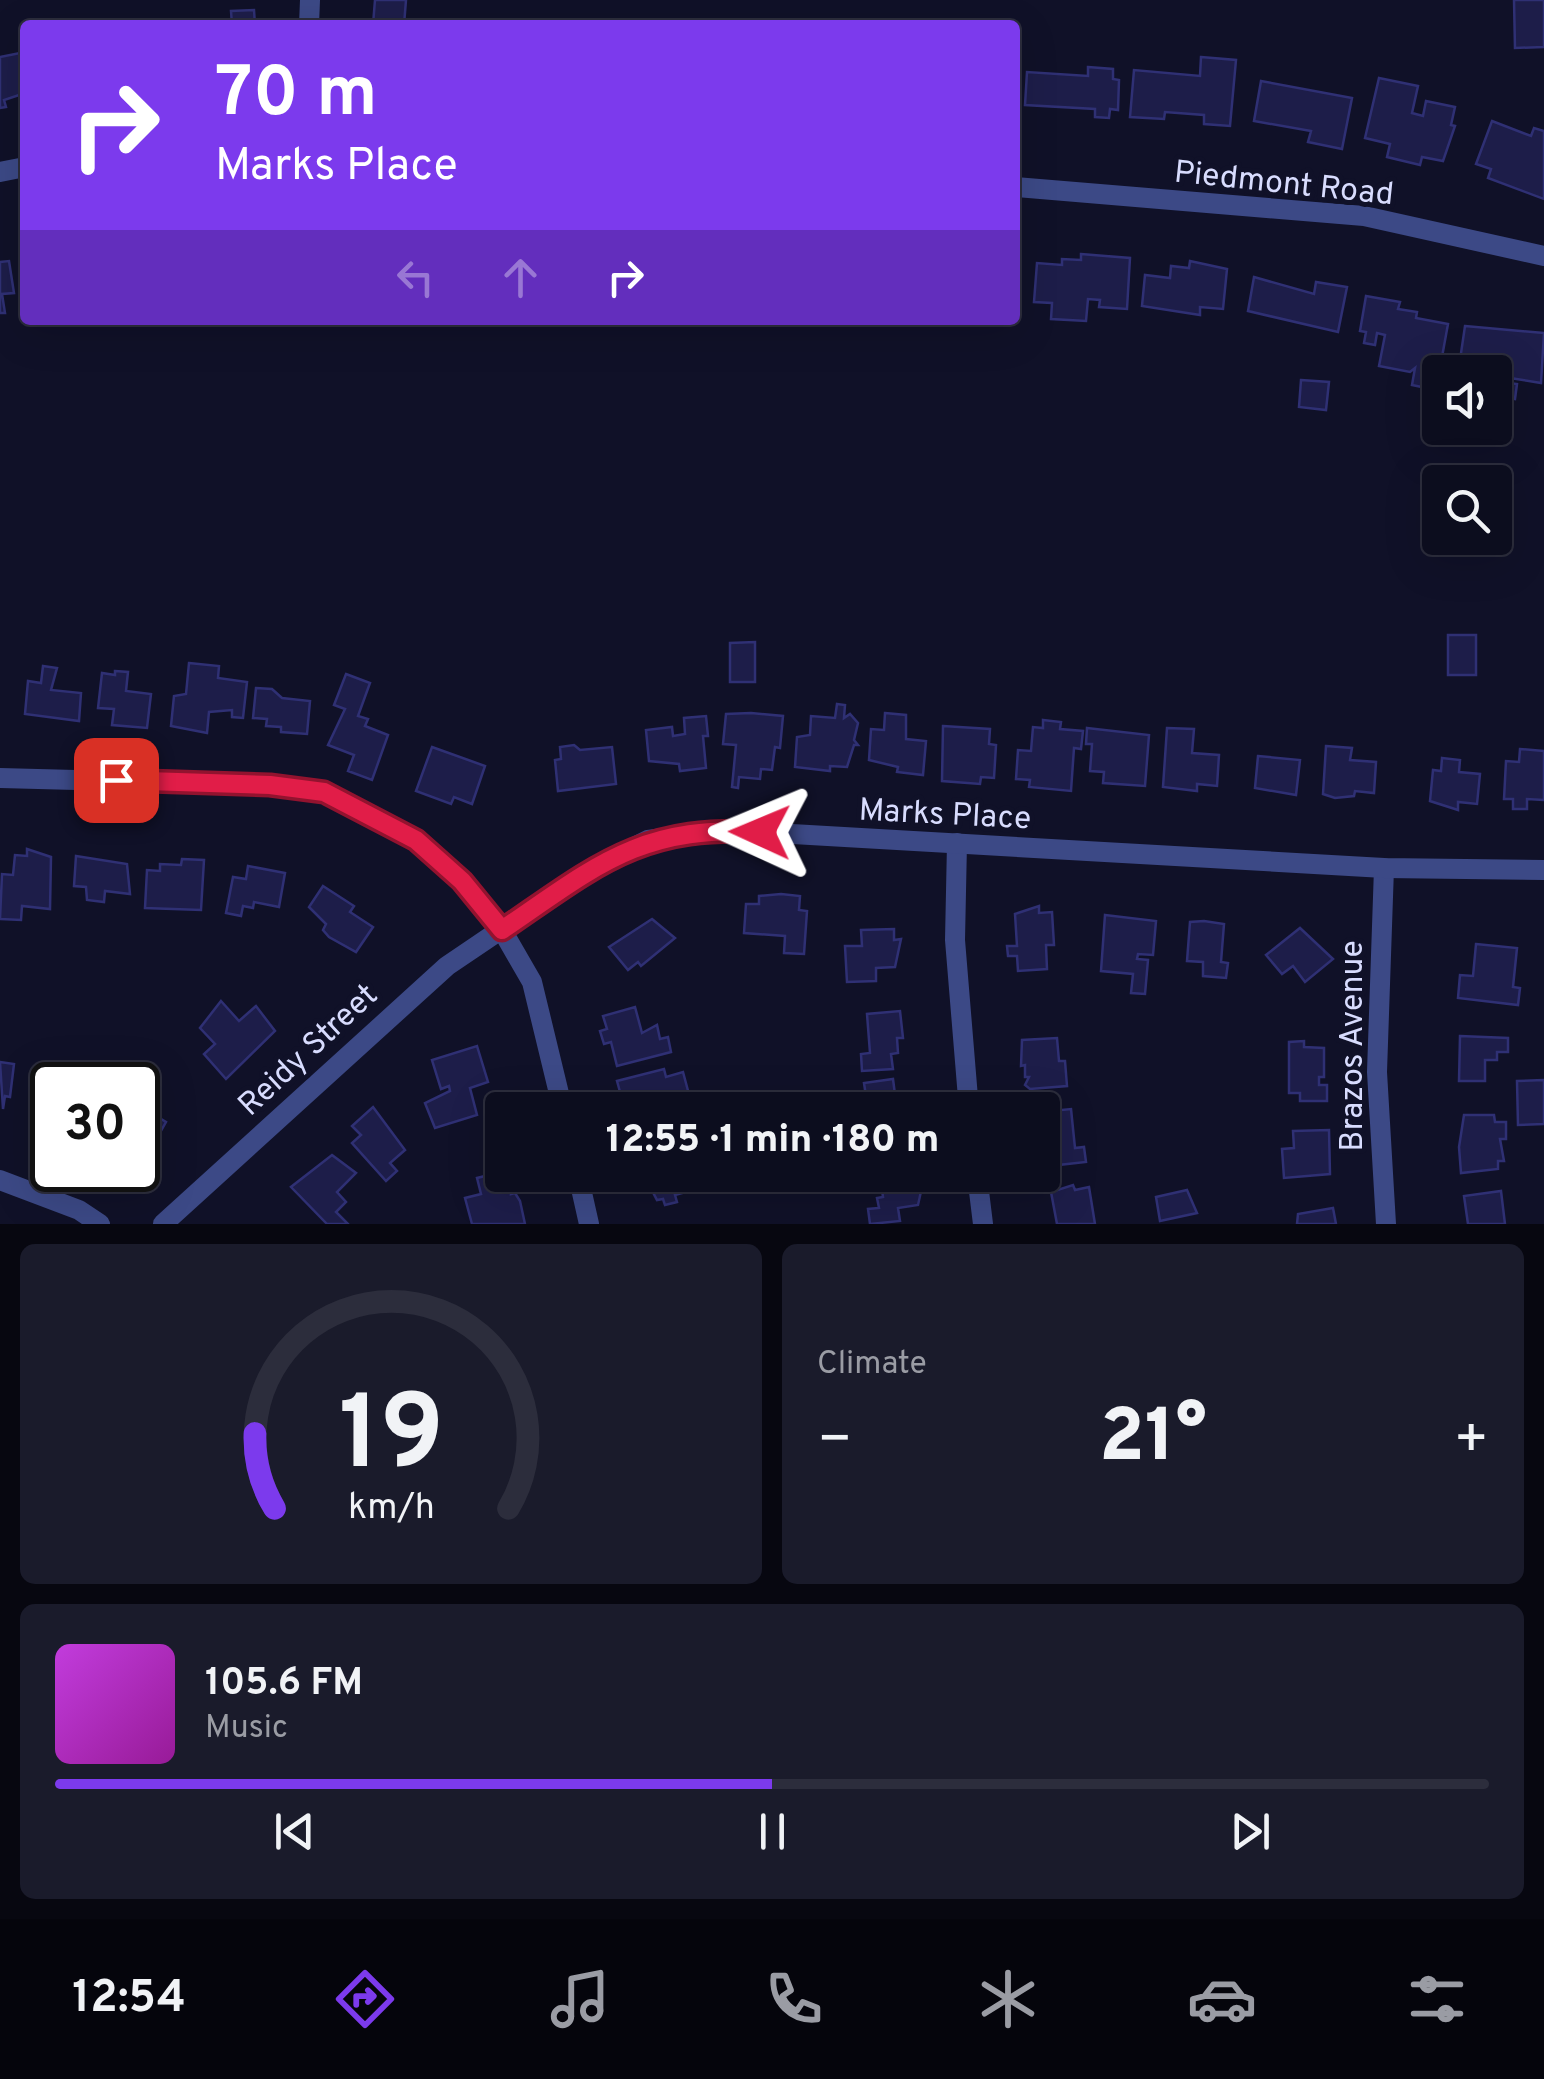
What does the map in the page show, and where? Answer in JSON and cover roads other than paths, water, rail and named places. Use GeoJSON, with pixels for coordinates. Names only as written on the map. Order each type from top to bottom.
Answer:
{"type":"FeatureCollection","features":[{"type":"Feature","properties":{"kind":"street","name":"Piedmont Road"},"geometry":{"type":"LineString","coordinates":[[1020,187],[1364,216],[1544,256]]}},
{"type":"Feature","properties":{"kind":"street"},"geometry":{"type":"LineString","coordinates":[[0,778],[270,785],[324,792],[416,840],[462,881],[502,930],[532,982],[559,1092]]}},
{"type":"Feature","properties":{"kind":"street","name":"Marks Place"},"geometry":{"type":"LineString","coordinates":[[502,930],[592,868],[648,840],[721,830],[1384,868],[1544,870]]}},
{"type":"Feature","properties":{"kind":"street"},"geometry":{"type":"LineString","coordinates":[[957,843],[955,940],[968,1092]]}},
{"type":"Feature","properties":{"kind":"street","name":"Brazos Avenue"},"geometry":{"type":"LineString","coordinates":[[1384,868],[1377,1072],[1386,1224]]}},
{"type":"Feature","properties":{"kind":"street","name":"Reidy Street"},"geometry":{"type":"LineString","coordinates":[[162,1224],[414,992],[502,930]]}},
{"type":"Feature","properties":{"kind":"street"},"geometry":{"type":"LineString","coordinates":[[0,1180],[79,1210],[100,1224]]}},
{"type":"Feature","properties":{"kind":"street"},"geometry":{"type":"LineString","coordinates":[[582,1192],[589,1224]]}},
{"type":"Feature","properties":{"kind":"street"},"geometry":{"type":"LineString","coordinates":[[979,1192],[983,1224]]}}]}
